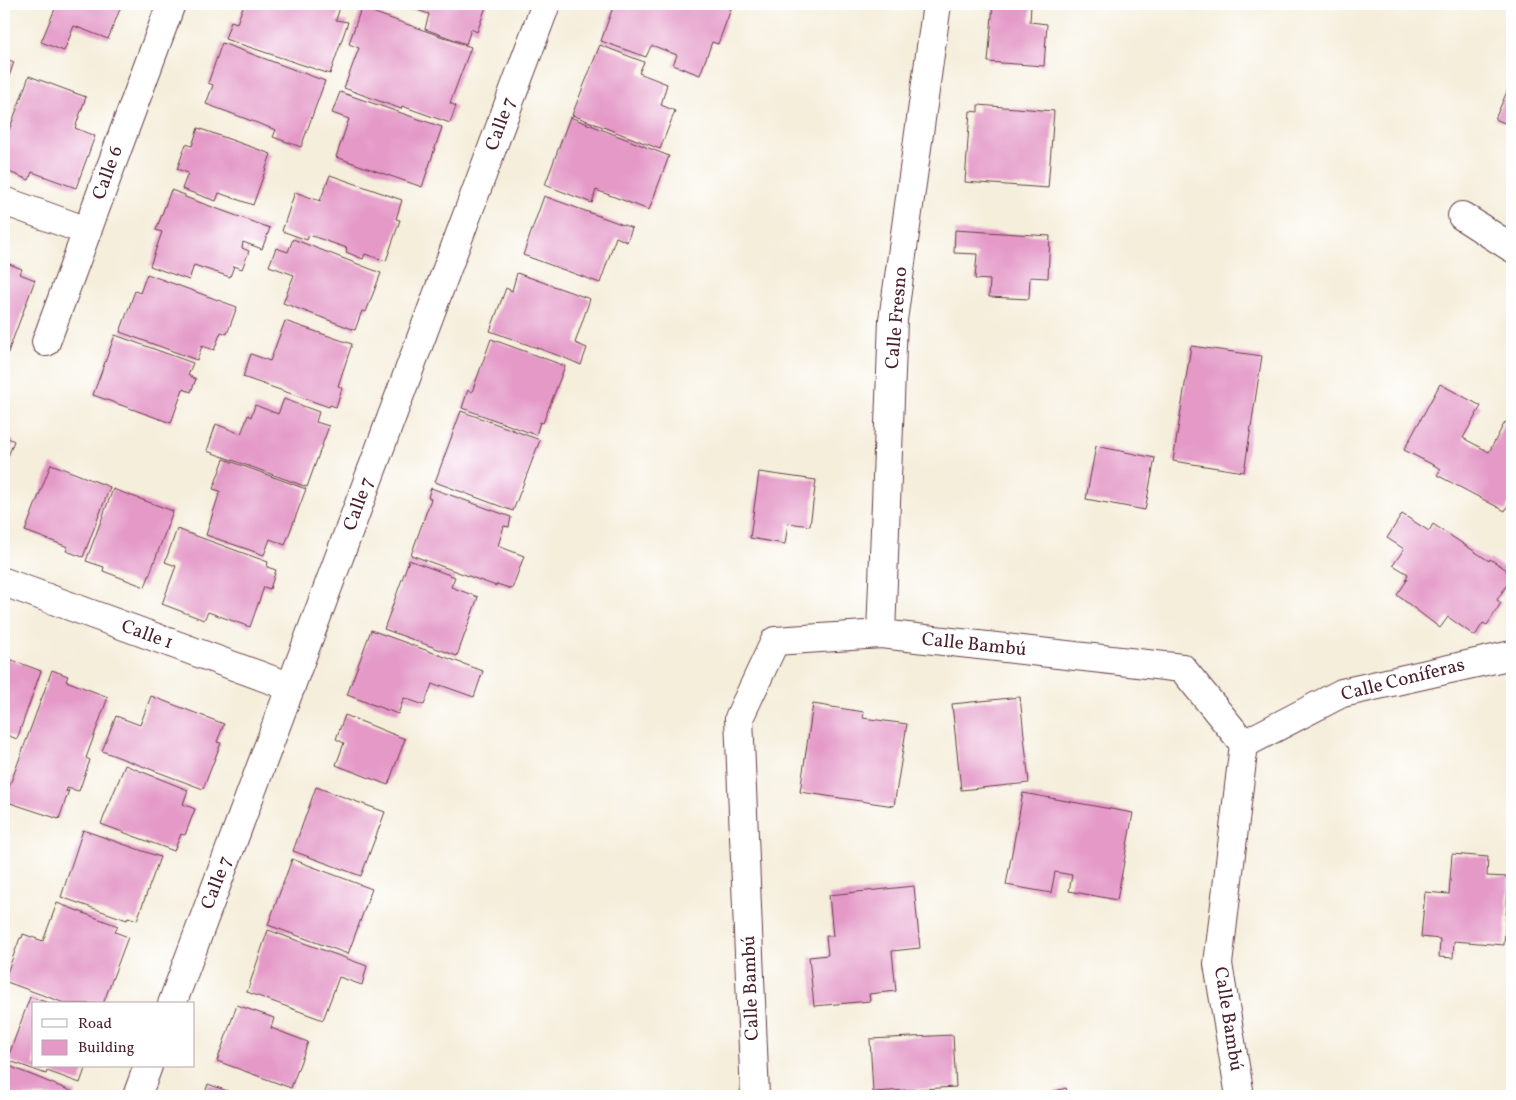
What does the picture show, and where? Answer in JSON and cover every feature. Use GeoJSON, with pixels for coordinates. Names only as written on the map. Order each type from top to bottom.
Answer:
{"type":"FeatureCollection","features":[{"type":"Feature","properties":{"kind":"street","name":"Calle 6"},"geometry":{"type":"LineString","coordinates":[[46,342],[171,4]]}},
{"type":"Feature","properties":{"kind":"street","name":"Calle 7"},"geometry":{"type":"LineString","coordinates":[[173,1002],[546,4]]}},
{"type":"Feature","properties":{"kind":"street","name":"Calle Fresno"},"geometry":{"type":"LineString","coordinates":[[881,634],[894,320],[937,4]]}},
{"type":"Feature","properties":{"kind":"street"},"geometry":{"type":"LineString","coordinates":[[4,201],[87,231]]}},
{"type":"Feature","properties":{"kind":"street"},"geometry":{"type":"LineString","coordinates":[[1462,216],[1512,248]]}},
{"type":"Feature","properties":{"kind":"street","name":"Calle 1"},"geometry":{"type":"LineString","coordinates":[[4,582],[291,687]]}},
{"type":"Feature","properties":{"kind":"street","name":"Calle Bambú"},"geometry":{"type":"LineString","coordinates":[[755,1096],[739,718],[775,641],[881,634],[1182,668],[1244,744],[1218,964],[1240,1096]]}},
{"type":"Feature","properties":{"kind":"street","name":"Calle Coníferas"},"geometry":{"type":"LineString","coordinates":[[1244,744],[1342,693],[1512,655]]}},
{"type":"Feature","properties":{"kind":"street"},"geometry":{"type":"LineString","coordinates":[[137,1096],[147,1068]]}},
{"type":"Feature","properties":{"kind":"building"},"geometry":{"type":"Polygon","coordinates":[[[57,4],[122,4],[108,39],[74,26],[64,51],[41,42],[57,4]]]}},
{"type":"Feature","properties":{"kind":"building"},"geometry":{"type":"Polygon","coordinates":[[[244,4],[341,4],[336,20],[348,22],[330,74],[225,39],[231,21],[237,23],[244,4]]]}},
{"type":"Feature","properties":{"kind":"building"},"geometry":{"type":"Polygon","coordinates":[[[404,4],[487,4],[477,32],[471,29],[466,44],[425,29],[429,14],[404,6],[404,4]]]}},
{"type":"Feature","properties":{"kind":"building"},"geometry":{"type":"Polygon","coordinates":[[[614,4],[717,4],[731,9],[718,44],[712,42],[700,75],[673,65],[677,55],[654,46],[651,46],[646,57],[601,41],[614,4]]]}},
{"type":"Feature","properties":{"kind":"building"},"geometry":{"type":"Polygon","coordinates":[[[993,4],[1031,5],[1030,22],[1047,24],[1044,66],[988,62],[993,4]]]}},
{"type":"Feature","properties":{"kind":"building"},"geometry":{"type":"Polygon","coordinates":[[[361,8],[471,47],[450,103],[456,106],[450,123],[402,106],[401,109],[344,88],[359,48],[349,44],[361,8]]]}},
{"type":"Feature","properties":{"kind":"building"},"geometry":{"type":"Polygon","coordinates":[[[222,43],[325,81],[301,147],[273,137],[276,130],[206,104],[213,85],[208,83],[222,43]]]}},
{"type":"Feature","properties":{"kind":"building"},"geometry":{"type":"Polygon","coordinates":[[[600,45],[644,62],[639,73],[667,84],[661,105],[675,111],[660,149],[572,115],[600,45]]]}},
{"type":"Feature","properties":{"kind":"building"},"geometry":{"type":"Polygon","coordinates":[[[4,58],[14,62],[4,90],[4,58]]]}},
{"type":"Feature","properties":{"kind":"building"},"geometry":{"type":"Polygon","coordinates":[[[29,76],[86,97],[75,128],[95,136],[76,188],[32,172],[29,180],[4,170],[4,144],[29,76]]]}},
{"type":"Feature","properties":{"kind":"building"},"geometry":{"type":"Polygon","coordinates":[[[1512,80],[1512,126],[1495,119],[1512,80]]]}},
{"type":"Feature","properties":{"kind":"building"},"geometry":{"type":"Polygon","coordinates":[[[340,92],[442,127],[422,187],[336,157],[349,119],[332,113],[340,92]]]}},
{"type":"Feature","properties":{"kind":"building"},"geometry":{"type":"Polygon","coordinates":[[[978,105],[1054,111],[1048,188],[965,182],[970,111],[978,112],[978,105]]]}},
{"type":"Feature","properties":{"kind":"building"},"geometry":{"type":"Polygon","coordinates":[[[4,115],[8,116],[4,127],[4,115]]]}},
{"type":"Feature","properties":{"kind":"building"},"geometry":{"type":"Polygon","coordinates":[[[570,117],[669,156],[649,210],[596,190],[592,203],[545,185],[570,117]]]}},
{"type":"Feature","properties":{"kind":"building"},"geometry":{"type":"Polygon","coordinates":[[[198,128],[271,154],[253,205],[219,193],[216,201],[182,189],[188,173],[177,169],[186,144],[192,146],[198,128]]]}},
{"type":"Feature","properties":{"kind":"building"},"geometry":{"type":"Polygon","coordinates":[[[330,175],[402,200],[396,219],[400,220],[386,261],[365,254],[363,259],[346,252],[347,248],[309,235],[307,240],[282,231],[295,192],[320,201],[330,175]]]}},
{"type":"Feature","properties":{"kind":"building"},"geometry":{"type":"Polygon","coordinates":[[[171,190],[185,195],[185,197],[270,228],[262,249],[243,242],[242,248],[249,251],[242,269],[234,266],[230,277],[194,265],[189,280],[150,266],[162,232],[156,230],[171,190]]]}},
{"type":"Feature","properties":{"kind":"building"},"geometry":{"type":"Polygon","coordinates":[[[544,196],[632,228],[627,242],[616,237],[600,283],[523,255],[544,196]]]}},
{"type":"Feature","properties":{"kind":"building"},"geometry":{"type":"Polygon","coordinates":[[[955,230],[1050,236],[1048,278],[1030,277],[1029,299],[989,297],[990,280],[975,279],[977,254],[954,253],[955,230]]]}},
{"type":"Feature","properties":{"kind":"building"},"geometry":{"type":"Polygon","coordinates":[[[293,239],[381,273],[366,312],[362,311],[355,330],[283,303],[294,275],[269,266],[276,248],[288,252],[293,239]]]}},
{"type":"Feature","properties":{"kind":"building"},"geometry":{"type":"Polygon","coordinates":[[[4,262],[22,269],[20,274],[35,280],[4,363],[4,262]]]}},
{"type":"Feature","properties":{"kind":"building"},"geometry":{"type":"Polygon","coordinates":[[[517,273],[590,299],[575,343],[587,348],[581,365],[490,331],[506,288],[512,291],[517,273]]]}},
{"type":"Feature","properties":{"kind":"building"},"geometry":{"type":"Polygon","coordinates":[[[147,274],[237,307],[227,334],[221,332],[214,350],[202,346],[197,360],[120,332],[135,291],[140,293],[147,274]]]}},
{"type":"Feature","properties":{"kind":"building"},"geometry":{"type":"Polygon","coordinates":[[[285,321],[352,344],[338,386],[342,388],[336,407],[330,405],[329,407],[243,377],[251,354],[270,361],[285,321]]]}},
{"type":"Feature","properties":{"kind":"building"},"geometry":{"type":"Polygon","coordinates":[[[115,335],[193,363],[188,375],[196,379],[191,392],[183,389],[171,423],[93,395],[115,335]]]}},
{"type":"Feature","properties":{"kind":"building"},"geometry":{"type":"Polygon","coordinates":[[[491,339],[565,366],[543,423],[540,422],[536,435],[462,408],[468,390],[472,392],[491,339]]]}},
{"type":"Feature","properties":{"kind":"building"},"geometry":{"type":"Polygon","coordinates":[[[1191,346],[1262,356],[1244,472],[1173,461],[1191,346]]]}},
{"type":"Feature","properties":{"kind":"building"},"geometry":{"type":"Polygon","coordinates":[[[1440,384],[1481,406],[1463,438],[1489,452],[1505,422],[1512,426],[1512,497],[1505,511],[1437,475],[1441,469],[1404,450],[1440,384]]]}},
{"type":"Feature","properties":{"kind":"building"},"geometry":{"type":"Polygon","coordinates":[[[284,399],[319,412],[316,422],[329,426],[307,487],[207,451],[216,424],[241,434],[248,415],[251,417],[255,405],[278,414],[284,399]]]}},
{"type":"Feature","properties":{"kind":"building"},"geometry":{"type":"Polygon","coordinates":[[[461,411],[540,440],[513,511],[435,482],[461,411]]]}},
{"type":"Feature","properties":{"kind":"building"},"geometry":{"type":"Polygon","coordinates":[[[4,436],[14,441],[4,467],[4,436]]]}},
{"type":"Feature","properties":{"kind":"building"},"geometry":{"type":"Polygon","coordinates":[[[1096,446],[1155,458],[1145,510],[1086,499],[1096,446]]]}},
{"type":"Feature","properties":{"kind":"building"},"geometry":{"type":"Polygon","coordinates":[[[224,459],[306,489],[285,545],[270,539],[264,555],[206,535],[220,491],[213,489],[224,459]]]}},
{"type":"Feature","properties":{"kind":"building"},"geometry":{"type":"Polygon","coordinates":[[[51,464],[110,487],[83,557],[66,551],[68,547],[25,531],[51,464]]]}},
{"type":"Feature","properties":{"kind":"building"},"geometry":{"type":"Polygon","coordinates":[[[759,472],[816,480],[810,526],[788,523],[785,544],[750,538],[759,472]]]}},
{"type":"Feature","properties":{"kind":"building"},"geometry":{"type":"Polygon","coordinates":[[[431,488],[511,517],[509,527],[504,526],[498,546],[524,556],[512,589],[497,584],[496,586],[411,555],[431,499],[428,497],[431,488]]]}},
{"type":"Feature","properties":{"kind":"building"},"geometry":{"type":"Polygon","coordinates":[[[113,489],[173,511],[145,587],[103,571],[104,567],[86,561],[113,489]]]}},
{"type":"Feature","properties":{"kind":"building"},"geometry":{"type":"Polygon","coordinates":[[[4,495],[8,497],[4,509],[4,495]]]}},
{"type":"Feature","properties":{"kind":"building"},"geometry":{"type":"Polygon","coordinates":[[[1402,514],[1429,531],[1433,524],[1489,561],[1490,559],[1507,570],[1506,572],[1512,577],[1497,600],[1501,603],[1487,625],[1483,623],[1475,636],[1448,617],[1440,628],[1397,595],[1408,579],[1405,581],[1408,574],[1393,565],[1404,549],[1387,538],[1402,514]]]}},
{"type":"Feature","properties":{"kind":"building"},"geometry":{"type":"Polygon","coordinates":[[[177,529],[268,562],[267,567],[276,570],[270,589],[264,587],[250,627],[208,612],[204,620],[162,604],[176,566],[165,562],[177,529]]]}},
{"type":"Feature","properties":{"kind":"building"},"geometry":{"type":"Polygon","coordinates":[[[409,560],[455,577],[451,587],[478,597],[457,656],[384,629],[409,560]]]}},
{"type":"Feature","properties":{"kind":"building"},"geometry":{"type":"Polygon","coordinates":[[[371,630],[483,671],[474,697],[432,684],[424,705],[404,698],[398,714],[347,695],[371,630]]]}},
{"type":"Feature","properties":{"kind":"building"},"geometry":{"type":"Polygon","coordinates":[[[4,657],[41,671],[17,739],[4,734],[4,657]]]}},
{"type":"Feature","properties":{"kind":"building"},"geometry":{"type":"Polygon","coordinates":[[[52,670],[68,676],[66,681],[108,697],[86,758],[90,760],[79,791],[67,788],[66,792],[69,790],[59,819],[4,801],[52,670]]]}},
{"type":"Feature","properties":{"kind":"building"},"geometry":{"type":"Polygon","coordinates":[[[151,696],[224,724],[217,742],[221,743],[203,789],[102,751],[116,716],[140,725],[151,696]]]}},
{"type":"Feature","properties":{"kind":"building"},"geometry":{"type":"Polygon","coordinates":[[[1020,697],[1029,783],[961,790],[952,704],[1020,697]]]}},
{"type":"Feature","properties":{"kind":"building"},"geometry":{"type":"Polygon","coordinates":[[[813,704],[864,712],[863,718],[907,724],[894,806],[800,792],[813,704]]]}},
{"type":"Feature","properties":{"kind":"building"},"geometry":{"type":"Polygon","coordinates":[[[345,715],[405,739],[388,785],[336,765],[344,743],[336,739],[345,715]]]}},
{"type":"Feature","properties":{"kind":"building"},"geometry":{"type":"Polygon","coordinates":[[[125,765],[188,790],[183,804],[195,809],[185,835],[181,834],[174,851],[101,824],[125,765]]]}},
{"type":"Feature","properties":{"kind":"building"},"geometry":{"type":"Polygon","coordinates":[[[316,787],[385,812],[361,876],[293,851],[316,787]]]}},
{"type":"Feature","properties":{"kind":"building"},"geometry":{"type":"Polygon","coordinates":[[[1023,793],[1133,813],[1117,900],[1069,891],[1072,875],[1055,872],[1051,893],[1006,885],[1023,793]]]}},
{"type":"Feature","properties":{"kind":"building"},"geometry":{"type":"Polygon","coordinates":[[[83,830],[160,857],[137,920],[128,917],[127,920],[61,897],[83,830]]]}},
{"type":"Feature","properties":{"kind":"building"},"geometry":{"type":"Polygon","coordinates":[[[1452,854],[1488,857],[1487,876],[1509,877],[1504,945],[1454,941],[1453,958],[1439,957],[1440,939],[1421,937],[1425,892],[1449,894],[1452,854]]]}},
{"type":"Feature","properties":{"kind":"building"},"geometry":{"type":"Polygon","coordinates":[[[292,859],[372,889],[348,954],[268,925],[292,859]]]}},
{"type":"Feature","properties":{"kind":"building"},"geometry":{"type":"Polygon","coordinates":[[[914,886],[920,948],[892,951],[896,991],[869,994],[870,1001],[814,1006],[809,957],[828,955],[826,936],[833,936],[829,895],[914,886]]]}},
{"type":"Feature","properties":{"kind":"building"},"geometry":{"type":"Polygon","coordinates":[[[57,903],[118,926],[115,932],[128,937],[104,1002],[62,1002],[4,981],[23,934],[43,941],[57,903]]]}},
{"type":"Feature","properties":{"kind":"building"},"geometry":{"type":"Polygon","coordinates":[[[268,930],[367,966],[362,985],[339,977],[323,1020],[247,992],[268,930]]]}},
{"type":"Feature","properties":{"kind":"building"},"geometry":{"type":"Polygon","coordinates":[[[30,997],[46,1002],[32,1002],[32,1068],[85,1068],[80,1083],[47,1071],[46,1074],[7,1060],[30,997]]]}},
{"type":"Feature","properties":{"kind":"building"},"geometry":{"type":"Polygon","coordinates":[[[237,1005],[274,1018],[271,1028],[308,1042],[291,1088],[217,1061],[237,1005]]]}},
{"type":"Feature","properties":{"kind":"building"},"geometry":{"type":"Polygon","coordinates":[[[953,1035],[956,1087],[873,1092],[870,1039],[953,1035]]]}},
{"type":"Feature","properties":{"kind":"building"},"geometry":{"type":"Polygon","coordinates":[[[4,1064],[76,1093],[75,1096],[4,1096],[4,1064]]]}},
{"type":"Feature","properties":{"kind":"building"},"geometry":{"type":"Polygon","coordinates":[[[208,1084],[241,1096],[204,1096],[208,1084]]]}},
{"type":"Feature","properties":{"kind":"building"},"geometry":{"type":"Polygon","coordinates":[[[1066,1088],[1068,1093],[1072,1092],[1073,1096],[1037,1096],[1066,1088]]]}}]}
